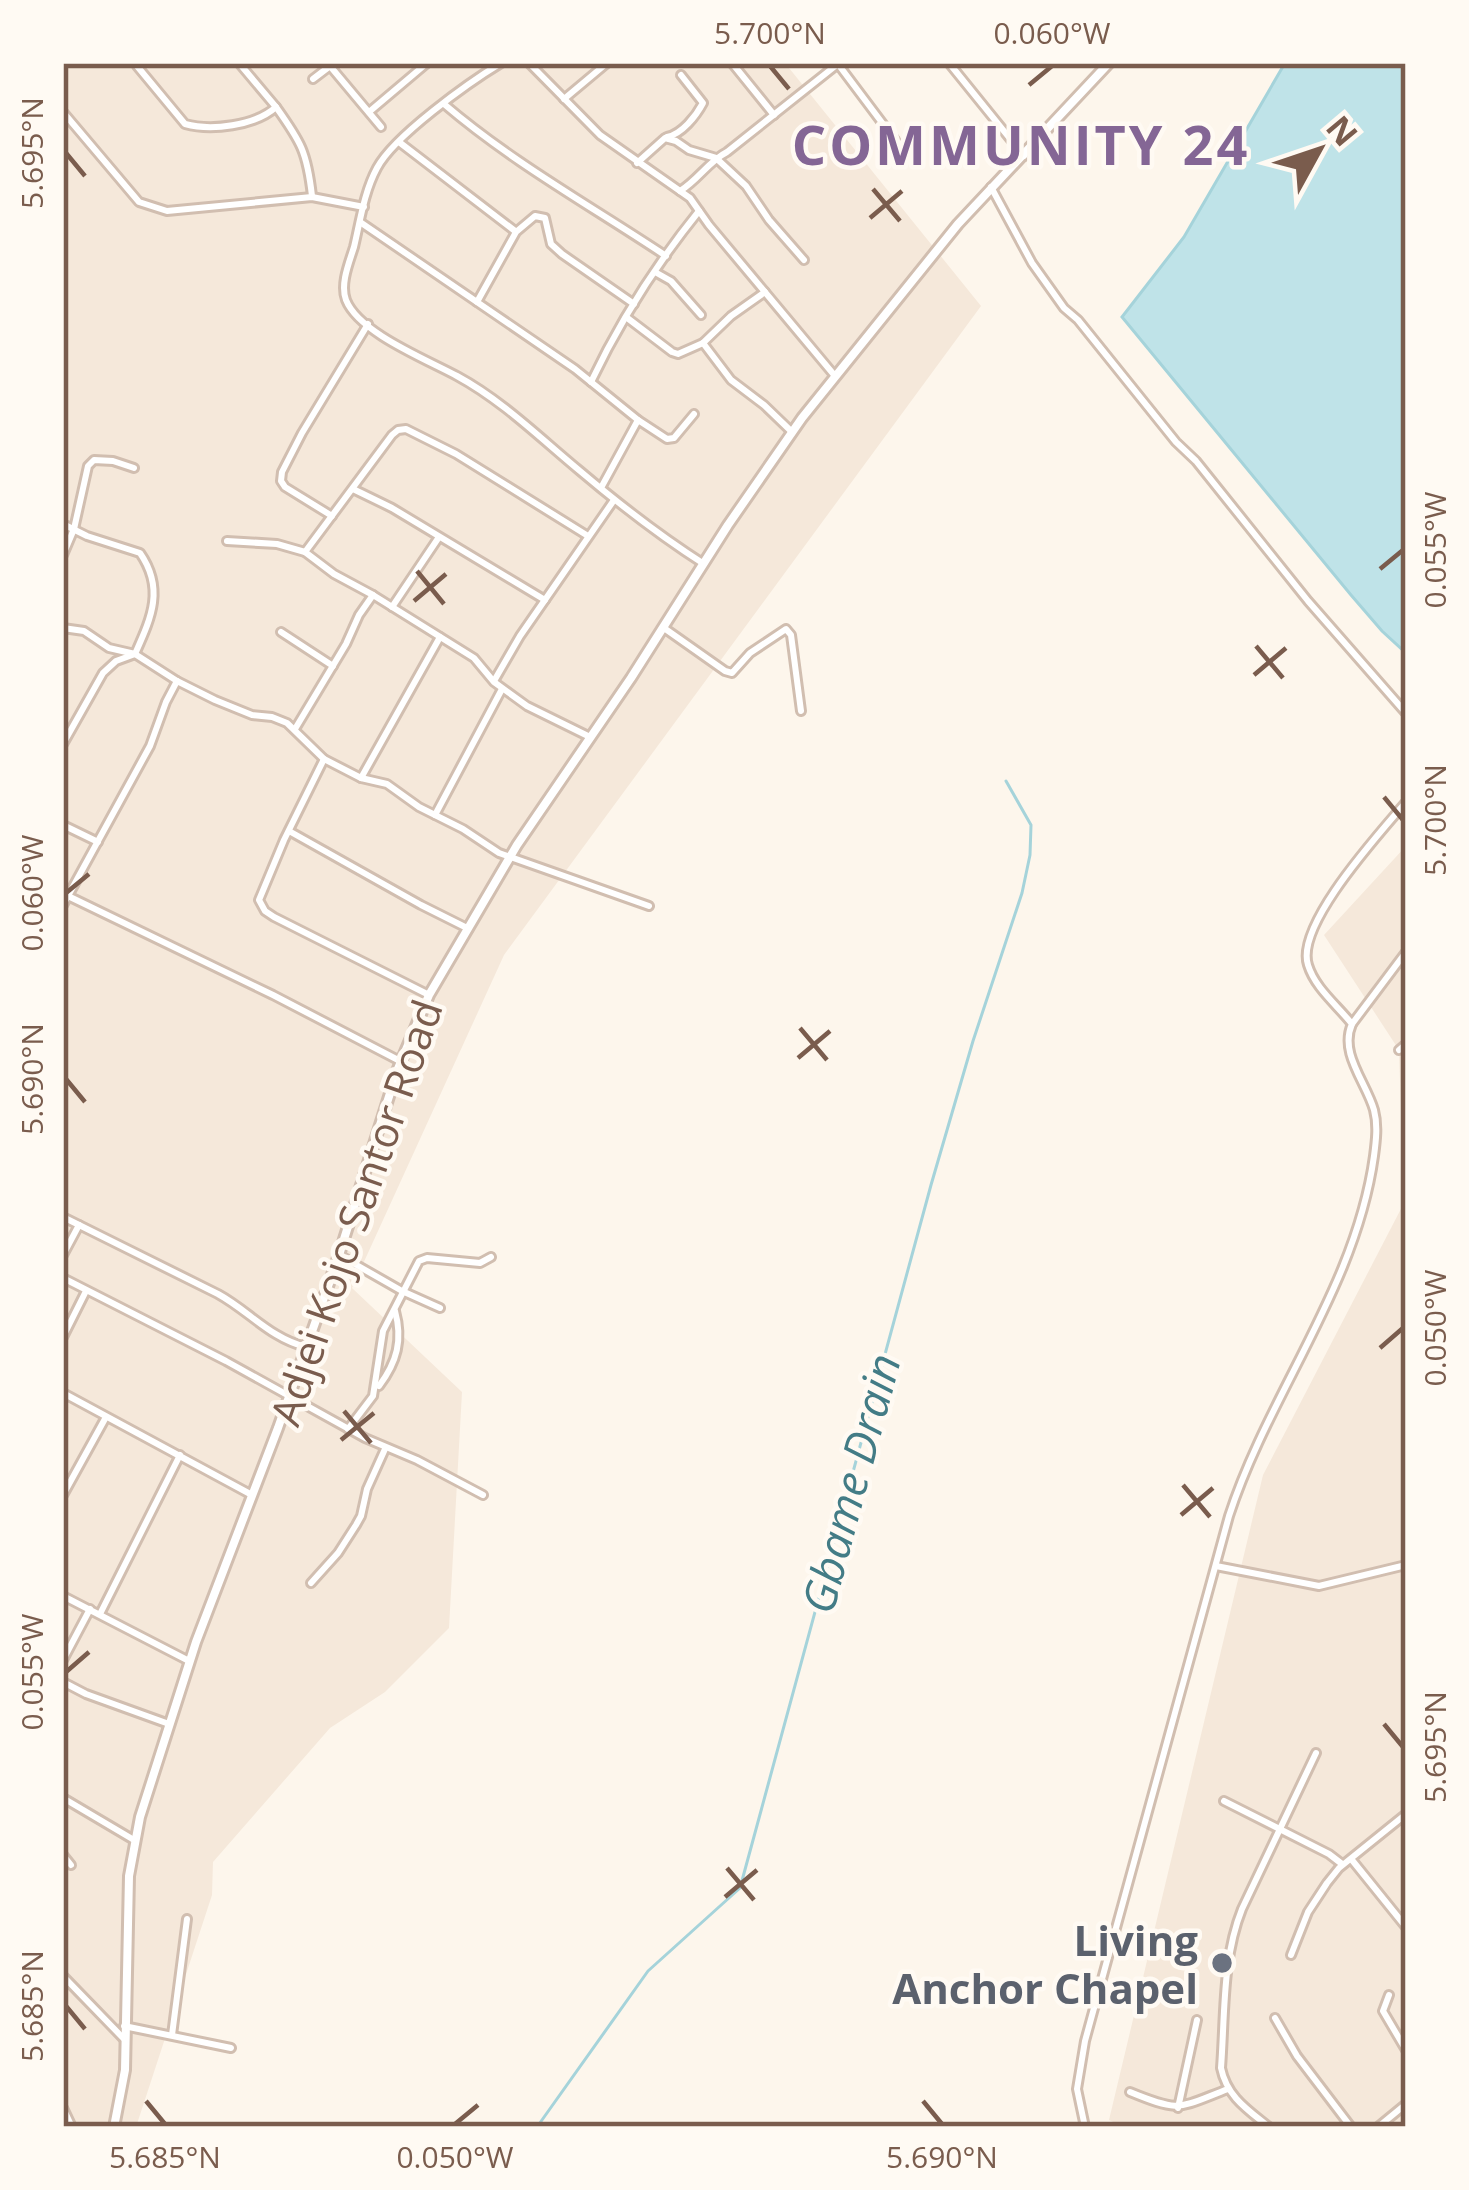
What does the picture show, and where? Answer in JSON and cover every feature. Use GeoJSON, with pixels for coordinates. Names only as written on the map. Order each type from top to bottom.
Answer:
{"type":"FeatureCollection","features":[{"type":"Feature","properties":{"kind":"street"},"geometry":{"type":"LineString","coordinates":[[239,63],[302,145],[312,197]]}},
{"type":"Feature","properties":{"kind":"street"},"geometry":{"type":"LineString","coordinates":[[369,112],[427,63]]}},
{"type":"Feature","properties":{"kind":"street"},"geometry":{"type":"LineString","coordinates":[[501,63],[415,126],[374,172],[344,289],[352,312],[389,341],[485,394],[614,500],[704,564]]}},
{"type":"Feature","properties":{"kind":"street"},"geometry":{"type":"LineString","coordinates":[[530,63],[600,135],[694,203],[836,377]]}},
{"type":"Feature","properties":{"kind":"street"},"geometry":{"type":"LineString","coordinates":[[563,100],[607,63]]}},
{"type":"Feature","properties":{"kind":"street"},"geometry":{"type":"LineString","coordinates":[[732,63],[774,116]]}},
{"type":"Feature","properties":{"kind":"street"},"geometry":{"type":"LineString","coordinates":[[949,63],[1024,156]]}},
{"type":"Feature","properties":{"kind":"street","name":"Adjei Kojo Santor Road"},"geometry":{"type":"LineString","coordinates":[[114,2127],[123,2088],[134,1840],[189,1661],[290,1396],[400,1061],[429,995],[510,857],[792,432],[958,224],[1109,63]]}},
{"type":"Feature","properties":{"kind":"street"},"geometry":{"type":"LineString","coordinates":[[137,64],[190,126],[257,120],[276,106]]}},
{"type":"Feature","properties":{"kind":"street"},"geometry":{"type":"LineString","coordinates":[[313,79],[332,64],[381,127]]}},
{"type":"Feature","properties":{"kind":"street"},"geometry":{"type":"LineString","coordinates":[[680,191],[838,64],[895,140]]}},
{"type":"Feature","properties":{"kind":"street"},"geometry":{"type":"LineString","coordinates":[[637,163],[665,138],[676,135],[703,103],[681,75]]}},
{"type":"Feature","properties":{"kind":"street"},"geometry":{"type":"LineString","coordinates":[[444,104],[549,183],[666,256]]}},
{"type":"Feature","properties":{"kind":"street"},"geometry":{"type":"LineString","coordinates":[[63,112],[139,202],[154,208],[166,211],[312,197],[364,207]]}},
{"type":"Feature","properties":{"kind":"street"},"geometry":{"type":"LineString","coordinates":[[665,138],[716,158],[746,186],[804,260]]}},
{"type":"Feature","properties":{"kind":"street"},"geometry":{"type":"LineString","coordinates":[[399,142],[516,232]]}},
{"type":"Feature","properties":{"kind":"street"},"geometry":{"type":"LineString","coordinates":[[992,187],[1032,263],[1064,308],[1406,712]]}},
{"type":"Feature","properties":{"kind":"street"},"geometry":{"type":"LineString","coordinates":[[591,382],[626,316],[699,211]]}},
{"type":"Feature","properties":{"kind":"street"},"geometry":{"type":"LineString","coordinates":[[477,302],[516,232],[535,216],[544,218],[551,244],[562,254],[634,304]]}},
{"type":"Feature","properties":{"kind":"street"},"geometry":{"type":"LineString","coordinates":[[360,221],[667,439],[674,438],[694,414]]}},
{"type":"Feature","properties":{"kind":"street"},"geometry":{"type":"LineString","coordinates":[[655,272],[671,281],[701,314]]}},
{"type":"Feature","properties":{"kind":"street"},"geometry":{"type":"LineString","coordinates":[[626,316],[678,354],[704,343],[765,292]]}},
{"type":"Feature","properties":{"kind":"street"},"geometry":{"type":"LineString","coordinates":[[332,516],[285,487],[282,472],[368,324]]}},
{"type":"Feature","properties":{"kind":"street"},"geometry":{"type":"LineString","coordinates":[[704,343],[731,380],[792,432]]}},
{"type":"Feature","properties":{"kind":"street"},"geometry":{"type":"LineString","coordinates":[[602,487],[638,420]]}},
{"type":"Feature","properties":{"kind":"street"},"geometry":{"type":"LineString","coordinates":[[305,552],[392,435],[406,429],[456,454],[588,536]]}},
{"type":"Feature","properties":{"kind":"street"},"geometry":{"type":"LineString","coordinates":[[63,556],[88,466],[94,460],[113,460],[134,467]]}},
{"type":"Feature","properties":{"kind":"street"},"geometry":{"type":"LineString","coordinates":[[353,489],[545,600]]}},
{"type":"Feature","properties":{"kind":"street"},"geometry":{"type":"LineString","coordinates":[[494,682],[614,500]]}},
{"type":"Feature","properties":{"kind":"street"},"geometry":{"type":"LineString","coordinates":[[63,524],[133,549],[146,561],[155,583],[150,621],[135,654],[116,661],[103,673],[63,744]]}},
{"type":"Feature","properties":{"kind":"street"},"geometry":{"type":"LineString","coordinates":[[392,607],[439,537]]}},
{"type":"Feature","properties":{"kind":"street"},"geometry":{"type":"LineString","coordinates":[[227,542],[277,544],[305,552],[473,658],[494,682],[527,706],[590,737]]}},
{"type":"Feature","properties":{"kind":"street"},"geometry":{"type":"LineString","coordinates":[[295,729],[373,595]]}},
{"type":"Feature","properties":{"kind":"street"},"geometry":{"type":"LineString","coordinates":[[63,628],[135,654],[215,700],[252,715],[272,717],[295,729],[324,759],[361,778],[387,784],[510,857],[649,906]]}},
{"type":"Feature","properties":{"kind":"street"},"geometry":{"type":"LineString","coordinates":[[664,628],[732,673],[750,653],[786,629],[791,635],[801,711]]}},
{"type":"Feature","properties":{"kind":"street"},"geometry":{"type":"LineString","coordinates":[[281,632],[334,666]]}},
{"type":"Feature","properties":{"kind":"street"},"geometry":{"type":"LineString","coordinates":[[361,778],[440,637]]}},
{"type":"Feature","properties":{"kind":"street"},"geometry":{"type":"LineString","coordinates":[[63,905],[150,746],[177,682]]}},
{"type":"Feature","properties":{"kind":"street"},"geometry":{"type":"LineString","coordinates":[[435,815],[502,688]]}},
{"type":"Feature","properties":{"kind":"street"},"geometry":{"type":"LineString","coordinates":[[63,712],[79,716]]}},
{"type":"Feature","properties":{"kind":"street"},"geometry":{"type":"LineString","coordinates":[[324,759],[259,900],[265,911],[429,995]]}},
{"type":"Feature","properties":{"kind":"street"},"geometry":{"type":"LineString","coordinates":[[1352,1024],[1308,968],[1307,940],[1318,914],[1406,802]]}},
{"type":"Feature","properties":{"kind":"street"},"geometry":{"type":"LineString","coordinates":[[63,825],[98,842]]}},
{"type":"Feature","properties":{"kind":"street"},"geometry":{"type":"LineString","coordinates":[[289,831],[467,928]]}},
{"type":"Feature","properties":{"kind":"street"},"geometry":{"type":"LineString","coordinates":[[68,896],[400,1061]]}},
{"type":"Feature","properties":{"kind":"street"},"geometry":{"type":"LineString","coordinates":[[1084,2127],[1077,2085],[1085,2041],[1228,1516],[1326,1307],[1367,1190],[1376,1124],[1347,1035],[1361,1009],[1406,952]]}},
{"type":"Feature","properties":{"kind":"street"},"geometry":{"type":"LineString","coordinates":[[63,1217],[241,1307],[285,1342],[306,1347]]}},
{"type":"Feature","properties":{"kind":"street"},"geometry":{"type":"LineString","coordinates":[[63,1255],[79,1225]]}},
{"type":"Feature","properties":{"kind":"street"},"geometry":{"type":"LineString","coordinates":[[339,1255],[440,1308]]}},
{"type":"Feature","properties":{"kind":"street"},"geometry":{"type":"LineString","coordinates":[[376,1389],[386,1322],[422,1259],[480,1263],[491,1256]]}},
{"type":"Feature","properties":{"kind":"street"},"geometry":{"type":"LineString","coordinates":[[63,1278],[483,1496]]}},
{"type":"Feature","properties":{"kind":"street"},"geometry":{"type":"LineString","coordinates":[[63,1337],[86,1291]]}},
{"type":"Feature","properties":{"kind":"street"},"geometry":{"type":"LineString","coordinates":[[348,1429],[391,1368],[400,1340],[395,1311]]}},
{"type":"Feature","properties":{"kind":"street"},"geometry":{"type":"LineString","coordinates":[[63,1393],[252,1496]]}},
{"type":"Feature","properties":{"kind":"street"},"geometry":{"type":"LineString","coordinates":[[63,1495],[106,1417]]}},
{"type":"Feature","properties":{"kind":"street"},"geometry":{"type":"LineString","coordinates":[[311,1582],[361,1516],[385,1448]]}},
{"type":"Feature","properties":{"kind":"street"},"geometry":{"type":"LineString","coordinates":[[100,1614],[180,1455]]}},
{"type":"Feature","properties":{"kind":"street"},"geometry":{"type":"LineString","coordinates":[[1215,1566],[1319,1586],[1406,1565]]}},
{"type":"Feature","properties":{"kind":"street"},"geometry":{"type":"LineString","coordinates":[[63,1596],[189,1661]]}},
{"type":"Feature","properties":{"kind":"street"},"geometry":{"type":"LineString","coordinates":[[63,1660],[90,1609]]}},
{"type":"Feature","properties":{"kind":"street"},"geometry":{"type":"LineString","coordinates":[[63,1682],[169,1724]]}},
{"type":"Feature","properties":{"kind":"street"},"geometry":{"type":"LineString","coordinates":[[1269,2127],[1235,2099],[1221,2068],[1227,1972],[1233,1936],[1278,1828],[1316,1753]]}},
{"type":"Feature","properties":{"kind":"street"},"geometry":{"type":"LineString","coordinates":[[63,1798],[134,1840]]}},
{"type":"Feature","properties":{"kind":"street"},"geometry":{"type":"LineString","coordinates":[[1225,1801],[1343,1865]]}},
{"type":"Feature","properties":{"kind":"street"},"geometry":{"type":"LineString","coordinates":[[1291,1955],[1316,1898],[1343,1865],[1406,1814]]}},
{"type":"Feature","properties":{"kind":"street"},"geometry":{"type":"LineString","coordinates":[[63,1856],[71,1865]]}},
{"type":"Feature","properties":{"kind":"street"},"geometry":{"type":"LineString","coordinates":[[1352,1860],[1406,1927]]}},
{"type":"Feature","properties":{"kind":"street"},"geometry":{"type":"LineString","coordinates":[[172,2035],[188,1919]]}},
{"type":"Feature","properties":{"kind":"street"},"geometry":{"type":"LineString","coordinates":[[63,1976],[124,2040]]}},
{"type":"Feature","properties":{"kind":"street"},"geometry":{"type":"LineString","coordinates":[[1389,1995],[1382,2011],[1406,2050]]}},
{"type":"Feature","properties":{"kind":"street"},"geometry":{"type":"LineString","coordinates":[[1275,2018],[1297,2056],[1352,2127]]}},
{"type":"Feature","properties":{"kind":"street"},"geometry":{"type":"LineString","coordinates":[[1178,2108],[1198,2020]]}},
{"type":"Feature","properties":{"kind":"street"},"geometry":{"type":"LineString","coordinates":[[124,2026],[231,2048]]}},
{"type":"Feature","properties":{"kind":"street"},"geometry":{"type":"LineString","coordinates":[[1130,2092],[1178,2108],[1228,2090]]}},
{"type":"Feature","properties":{"kind":"street"},"geometry":{"type":"LineString","coordinates":[[1378,2127],[1406,2104]]}},
{"type":"Feature","properties":{"kind":"street"},"geometry":{"type":"LineString","coordinates":[[63,2108],[72,2127]]}},
{"type":"Feature","properties":{"kind":"shaded area"},"geometry":{"type":"Polygon","coordinates":[[[63,63],[785,63],[981,306],[504,955],[352,1288],[462,1392],[449,1628],[385,1692],[330,1728],[213,1862],[212,1895],[136,2127],[63,2127],[63,63]]]}},
{"type":"Feature","properties":{"kind":"shaded area"},"geometry":{"type":"Polygon","coordinates":[[[1406,846],[1406,2127],[1124,2127],[1109,2120],[1263,1475],[1404,1203],[1399,1050],[1324,935],[1406,846]]]}},
{"type":"Feature","properties":{"kind":"water"},"geometry":{"type":"Polygon","coordinates":[[[1285,63],[1406,63],[1406,653],[1351,595],[1122,317],[1184,237],[1285,63]]]}},
{"type":"Feature","properties":{"kind":"waterway","name":"Gbame Drain"},"geometry":{"type":"LineString","coordinates":[[537,2127],[648,1971],[740,1888],[931,1185],[1022,893],[1031,825],[1006,781]]}},
{"type":"Feature","properties":{"kind":"place","name":"Living Anchor Chapel"},"geometry":{"type":"Point","coordinates":[1222,1963]}},
{"type":"Feature","properties":{"kind":"district","name":"COMMUNITY 24"},"geometry":{"type":"Point","coordinates":[1021,144]}}]}
